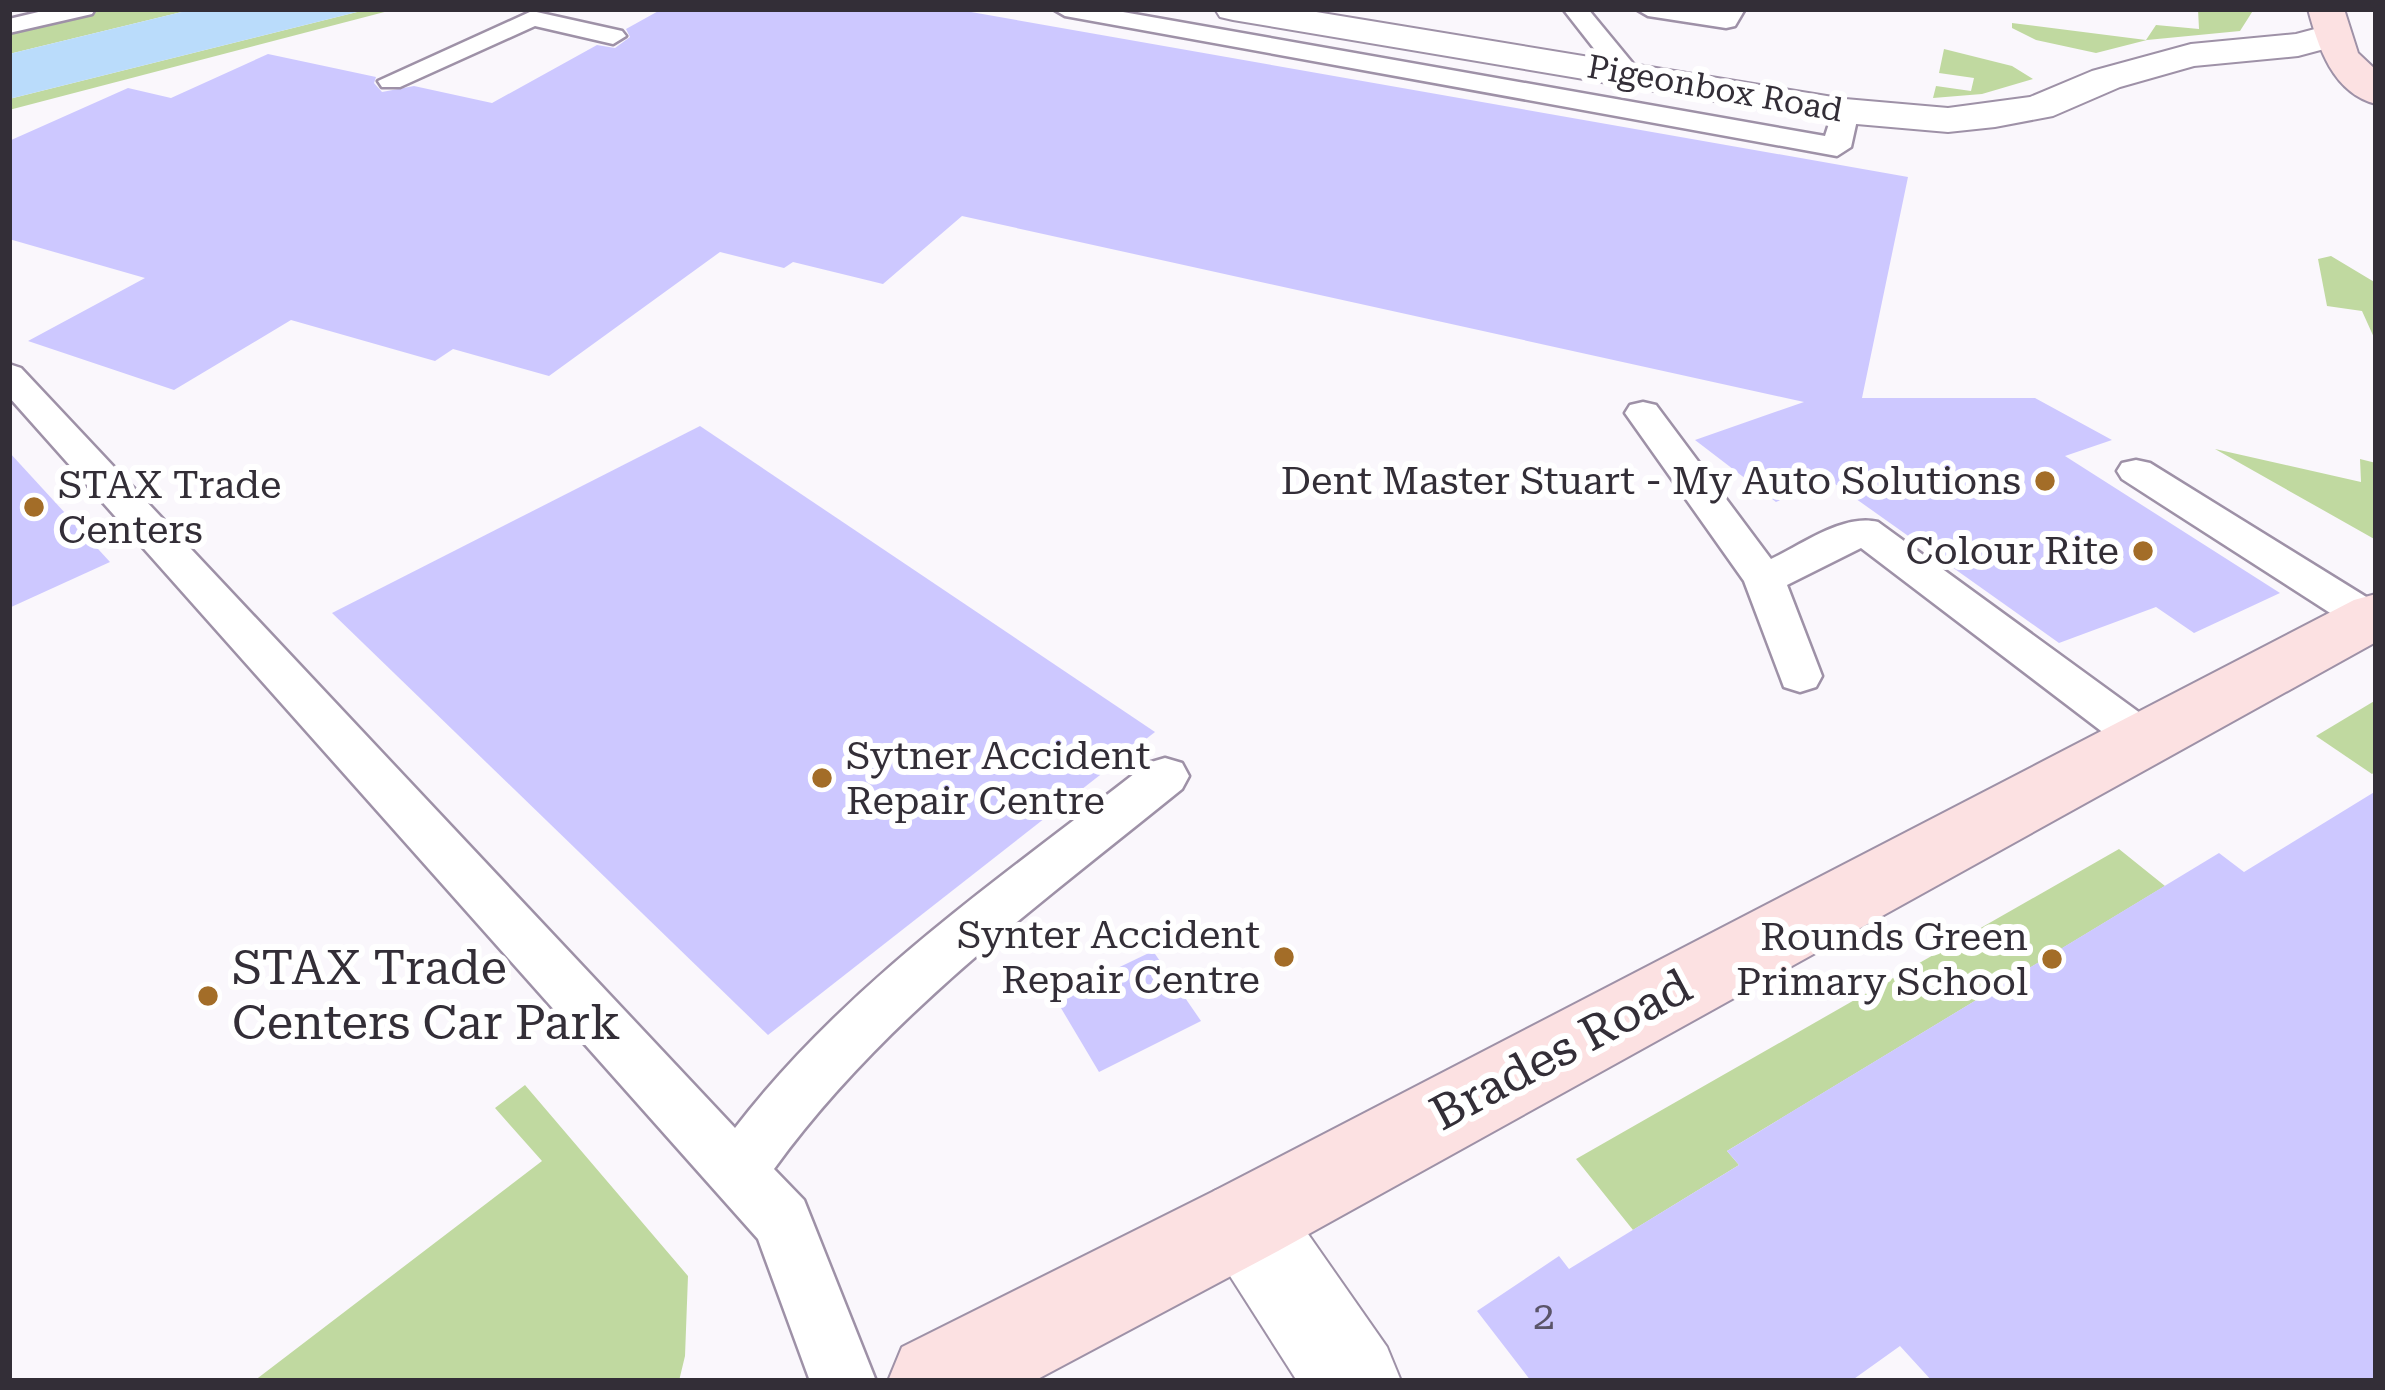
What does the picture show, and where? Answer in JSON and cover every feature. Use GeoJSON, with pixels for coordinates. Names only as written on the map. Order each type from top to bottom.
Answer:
{"type":"FeatureCollection","features":[{"type":"Feature","properties":{"kind":"street","name":"Pigeonbox Road"},"geometry":{"type":"LineString","coordinates":[[1233,9],[1845,111],[1948,120],[2053,104],[2106,79],[2191,55],[2298,45],[2328,22]]}},
{"type":"Feature","properties":{"kind":"street"},"geometry":{"type":"LineString","coordinates":[[2328,22],[2340,58],[2375,92]]}},
{"type":"Feature","properties":{"kind":"street","name":"Pigeonbox Road"},"geometry":{"type":"LineString","coordinates":[[2191,55],[2314,75],[2375,92]]}},
{"type":"Feature","properties":{"kind":"street","name":"Brades Road"},"geometry":{"type":"LineString","coordinates":[[936,1381],[2373,617]]}},
{"type":"Feature","properties":{"kind":"street"},"geometry":{"type":"LineString","coordinates":[[1246,1220],[1353,1381]]}},
{"type":"Feature","properties":{"kind":"lane"},"geometry":{"type":"LineString","coordinates":[[9,26],[82,9]]}},
{"type":"Feature","properties":{"kind":"lane"},"geometry":{"type":"LineString","coordinates":[[1065,9],[1837,147],[1845,111]]}},
{"type":"Feature","properties":{"kind":"lane"},"geometry":{"type":"LineString","coordinates":[[1575,9],[1627,72]]}},
{"type":"Feature","properties":{"kind":"lane"},"geometry":{"type":"LineString","coordinates":[[1648,9],[1726,21],[1733,9]]}},
{"type":"Feature","properties":{"kind":"lane"},"geometry":{"type":"LineString","coordinates":[[391,80],[543,13],[613,36]]}},
{"type":"Feature","properties":{"kind":"lane"},"geometry":{"type":"LineString","coordinates":[[9,375],[782,1221],[843,1381]]}},
{"type":"Feature","properties":{"kind":"lane"},"geometry":{"type":"LineString","coordinates":[[1643,412],[1764,579],[1800,676]]}},
{"type":"Feature","properties":{"kind":"lane"},"geometry":{"type":"LineString","coordinates":[[2135,470],[2373,617]]}},
{"type":"Feature","properties":{"kind":"lane"},"geometry":{"type":"LineString","coordinates":[[1764,579],[1864,531],[2146,741]]}},
{"type":"Feature","properties":{"kind":"lane"},"geometry":{"type":"LineString","coordinates":[[737,1172],[774,1117],[889,998],[1166,776]]}},
{"type":"Feature","properties":{"kind":"green space"},"geometry":{"type":"Polygon","coordinates":[[[109,9],[194,9],[9,54],[9,33],[109,9]]]}},
{"type":"Feature","properties":{"kind":"green space"},"geometry":{"type":"Polygon","coordinates":[[[369,9],[396,9],[9,110],[9,99],[369,9]]]}},
{"type":"Feature","properties":{"kind":"green space"},"geometry":{"type":"Polygon","coordinates":[[[2198,9],[2254,9],[2240,31],[2147,40],[2096,53],[2036,40],[2012,28],[2012,23],[2146,40],[2156,25],[2199,29],[2198,9]]]}},
{"type":"Feature","properties":{"kind":"green space"},"geometry":{"type":"Polygon","coordinates":[[[1944,49],[2012,66],[2033,79],[1982,94],[1933,98],[1936,86],[1971,91],[1974,78],[1939,73],[1944,49]]]}},
{"type":"Feature","properties":{"kind":"green space"},"geometry":{"type":"Polygon","coordinates":[[[2331,256],[2376,283],[2376,342],[2362,311],[2327,306],[2318,259],[2331,256]]]}},
{"type":"Feature","properties":{"kind":"green space"},"geometry":{"type":"Polygon","coordinates":[[[2215,449],[2361,482],[2360,459],[2376,463],[2376,540],[2215,449]]]}},
{"type":"Feature","properties":{"kind":"green space"},"geometry":{"type":"Polygon","coordinates":[[[2376,700],[2376,771],[2372,774],[2316,736],[2376,700]]]}},
{"type":"Feature","properties":{"kind":"green space"},"geometry":{"type":"Polygon","coordinates":[[[2119,849],[2165,886],[1727,1151],[1739,1165],[1633,1230],[1576,1159],[2119,849]]]}},
{"type":"Feature","properties":{"kind":"green space"},"geometry":{"type":"Polygon","coordinates":[[[525,1085],[688,1276],[685,1356],[679,1381],[254,1381],[542,1161],[495,1108],[525,1085]]]}},
{"type":"Feature","properties":{"kind":"water"},"geometry":{"type":"Polygon","coordinates":[[[194,9],[369,9],[9,99],[9,54],[194,9]]]}},
{"type":"Feature","properties":{"kind":"building"},"geometry":{"type":"Polygon","coordinates":[[[662,9],[954,9],[1908,177],[1862,398],[2035,398],[2112,440],[2065,456],[2280,593],[2194,633],[2156,607],[2059,643],[1828,479],[1776,502],[1695,440],[1804,402],[962,216],[883,284],[793,262],[784,268],[720,252],[549,376],[453,349],[435,361],[291,320],[174,390],[28,341],[145,278],[9,239],[9,141],[128,88],[171,98],[268,54],[376,77],[374,83],[382,92],[414,86],[492,103],[597,45],[615,48],[630,37],[626,29],[662,9]]]}},
{"type":"Feature","properties":{"kind":"building"},"geometry":{"type":"Polygon","coordinates":[[[700,426],[1155,732],[768,1035],[332,613],[700,426]]]}},
{"type":"Feature","properties":{"kind":"building","name":"STAX Trade Centers"},"geometry":{"type":"Polygon","coordinates":[[[9,452],[110,562],[9,608],[9,452]]]}},
{"type":"Feature","properties":{"kind":"building"},"geometry":{"type":"Polygon","coordinates":[[[2376,791],[2376,1381],[1932,1381],[1900,1346],[1851,1381],[1531,1381],[1477,1311],[1559,1256],[1569,1269],[1739,1165],[1727,1151],[2219,853],[2244,872],[2376,791]]]}},
{"type":"Feature","properties":{"kind":"building"},"geometry":{"type":"Polygon","coordinates":[[[1153,951],[1201,1021],[1099,1072],[1055,998],[1153,951]]]}},
{"type":"Feature","properties":{"kind":"place","name":"Dent Master Stuart - My Auto Solutions"},"geometry":{"type":"Point","coordinates":[2045,481]}},
{"type":"Feature","properties":{"kind":"place","name":"STAX Trade Centers"},"geometry":{"type":"Point","coordinates":[34,507]}},
{"type":"Feature","properties":{"kind":"place","name":"Colour Rite"},"geometry":{"type":"Point","coordinates":[2143,551]}},
{"type":"Feature","properties":{"kind":"place","name":"Sytner Accident Repair Centre"},"geometry":{"type":"Point","coordinates":[822,778]}},
{"type":"Feature","properties":{"kind":"place","name":"Synter Accident Repair Centre"},"geometry":{"type":"Point","coordinates":[1284,957]}},
{"type":"Feature","properties":{"kind":"place","name":"Rounds Green Primary School"},"geometry":{"type":"Point","coordinates":[2052,959]}},
{"type":"Feature","properties":{"kind":"place","name":"STAX Trade Centers Car Park"},"geometry":{"type":"Point","coordinates":[208,996]}}]}
